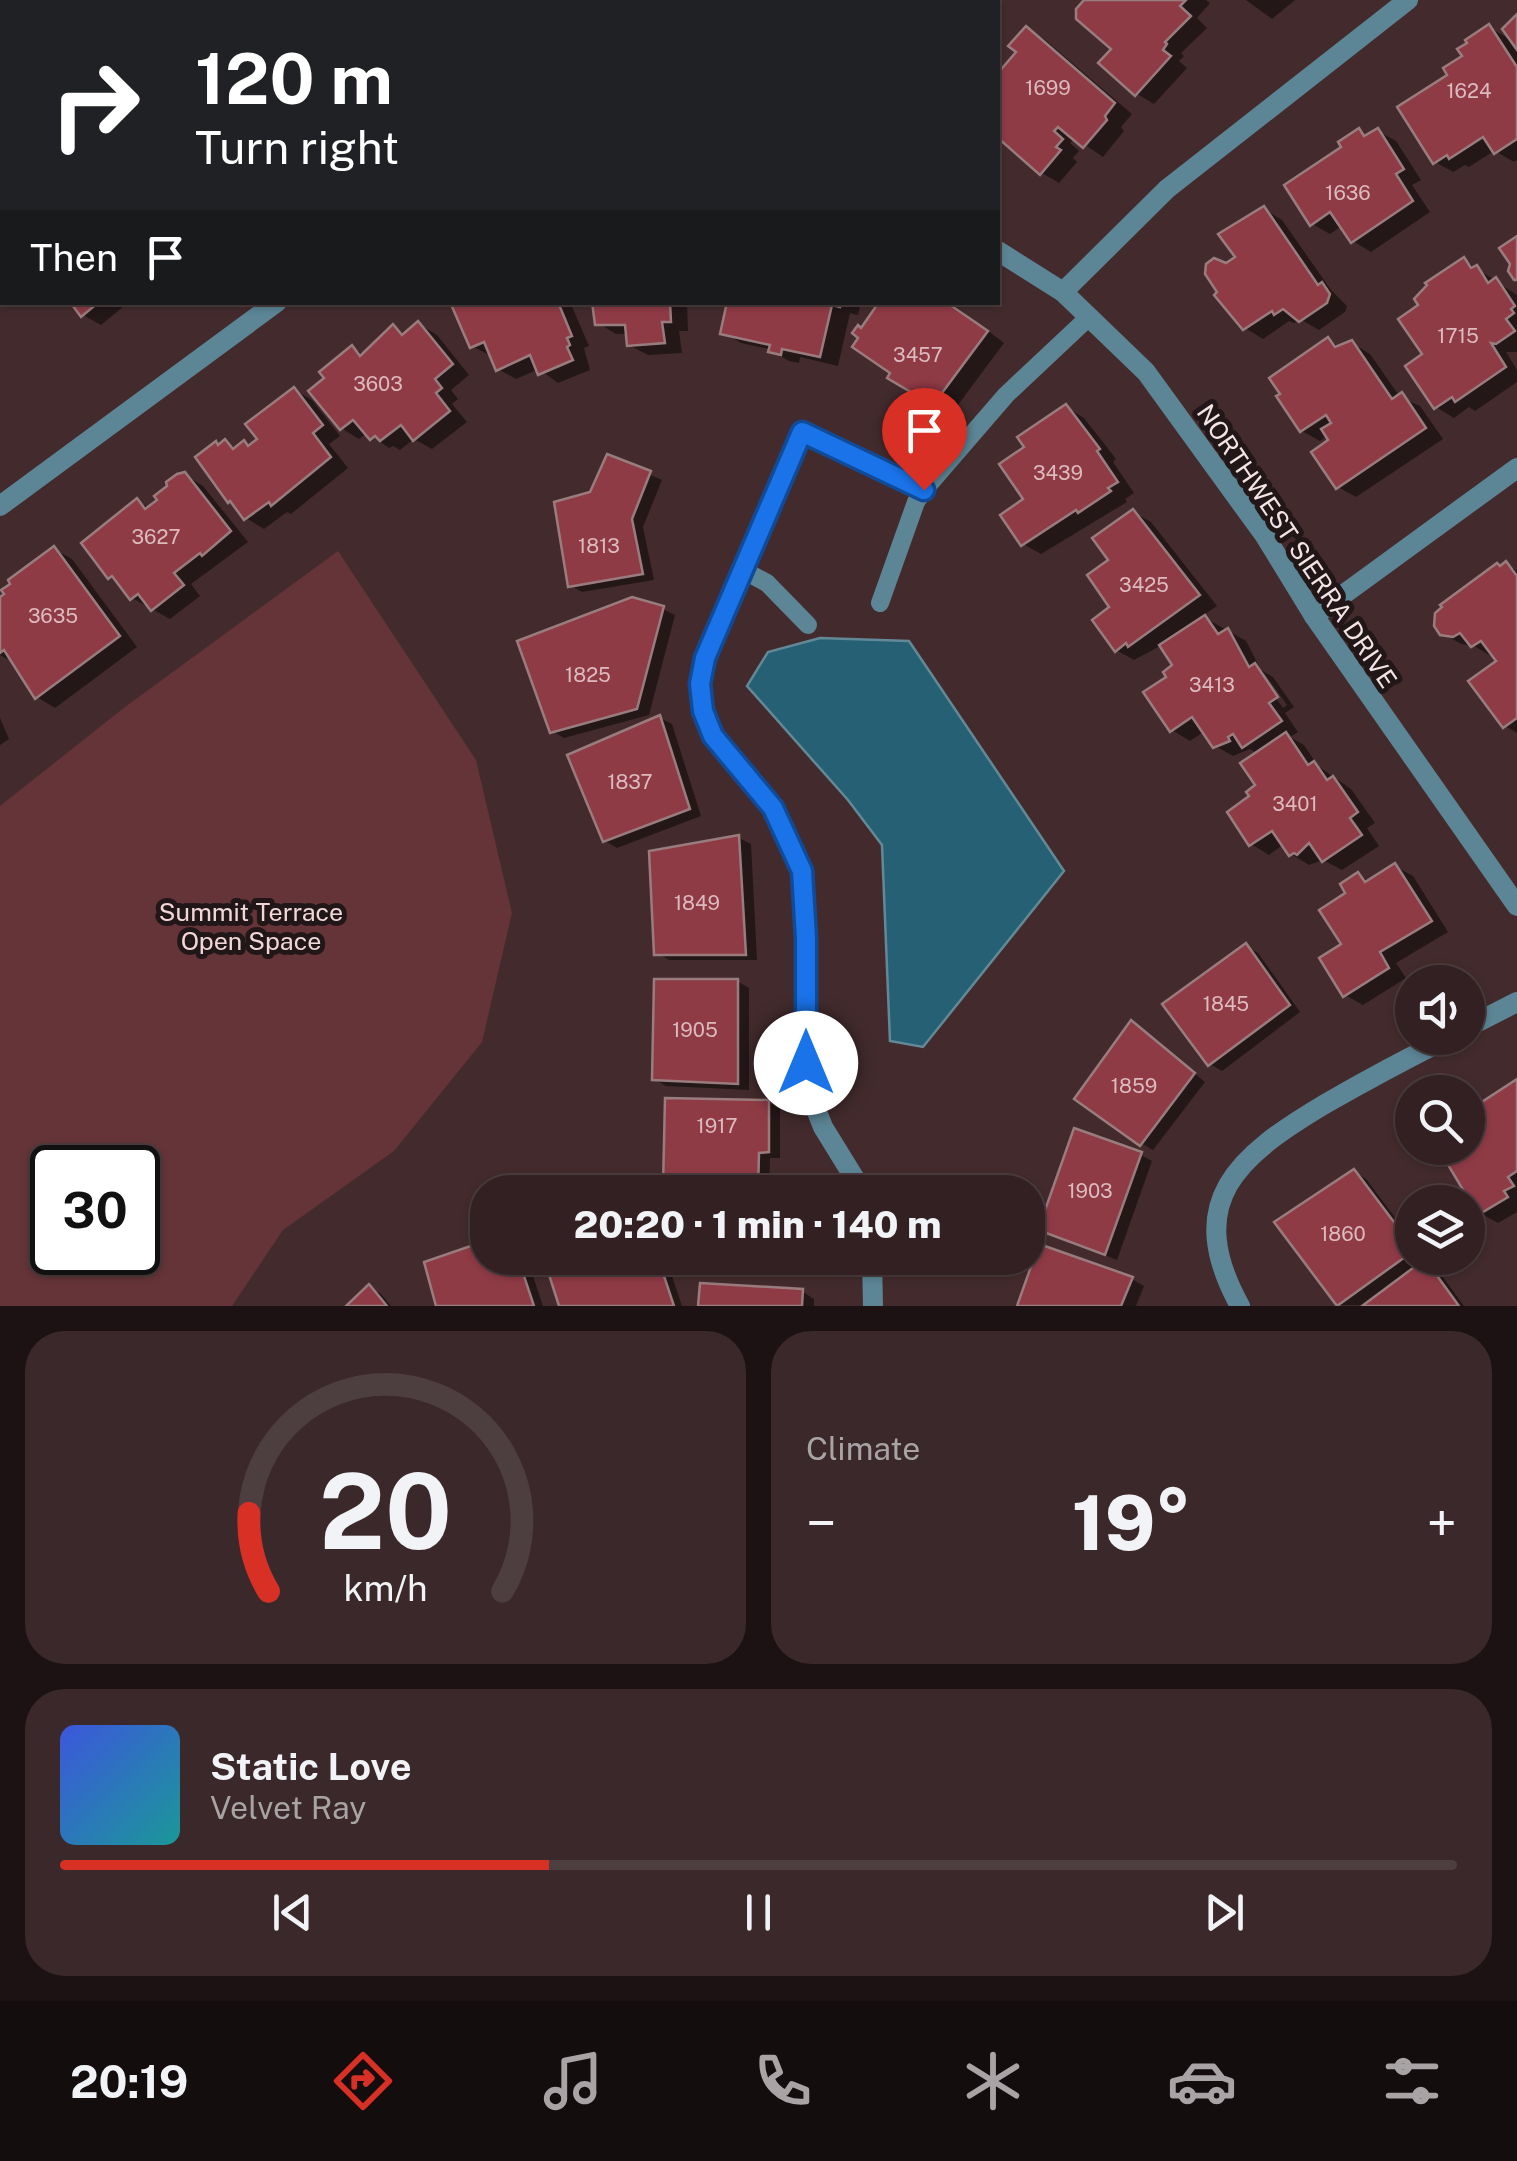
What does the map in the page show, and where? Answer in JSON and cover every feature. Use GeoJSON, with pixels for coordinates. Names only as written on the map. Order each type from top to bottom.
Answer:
{"type":"FeatureCollection","features":[{"type":"Feature","properties":{"kind":"street"},"geometry":{"type":"LineString","coordinates":[[1063,292],[1167,189],[1408,0]]}},
{"type":"Feature","properties":{"kind":"street","name":"NORTHWEST SIERRA DRIVE"},"geometry":{"type":"LineString","coordinates":[[1000,252],[1063,292],[1146,372],[1265,536],[1314,616],[1517,906]]}},
{"type":"Feature","properties":{"kind":"street"},"geometry":{"type":"LineString","coordinates":[[0,506],[273,305]]}},
{"type":"Feature","properties":{"kind":"street"},"geometry":{"type":"LineString","coordinates":[[802,432],[705,658],[700,684],[703,711],[713,736],[773,808],[802,871],[810,1094],[824,1127],[853,1175]]}},
{"type":"Feature","properties":{"kind":"street"},"geometry":{"type":"LineString","coordinates":[[1314,616],[1517,468]]}},
{"type":"Feature","properties":{"kind":"street"},"geometry":{"type":"LineString","coordinates":[[1485,1018],[1517,1002]]}},
{"type":"Feature","properties":{"kind":"street"},"geometry":{"type":"LineString","coordinates":[[1240,1306],[1221,1270],[1216,1231],[1224,1192],[1245,1159],[1275,1134],[1414,1055]]}},
{"type":"Feature","properties":{"kind":"street"},"geometry":{"type":"LineString","coordinates":[[872,1275],[872,1306]]}},
{"type":"Feature","properties":{"kind":"lane"},"geometry":{"type":"LineString","coordinates":[[880,602],[916,502],[924,490],[1006,394],[1089,316]]}},
{"type":"Feature","properties":{"kind":"lane"},"geometry":{"type":"LineString","coordinates":[[802,432],[924,490]]}},
{"type":"Feature","properties":{"kind":"lane"},"geometry":{"type":"LineString","coordinates":[[744,570],[767,583],[808,625]]}},
{"type":"Feature","properties":{"kind":"green space","name":"Summit Terrace Open Space"},"geometry":{"type":"Polygon","coordinates":[[[338,551],[476,760],[512,913],[482,1042],[394,1151],[283,1230],[232,1306],[0,1306],[0,806],[125,707],[338,551]]]}},
{"type":"Feature","properties":{"kind":"water"},"geometry":{"type":"Polygon","coordinates":[[[820,638],[909,641],[1064,871],[923,1047],[890,1041],[882,845],[848,800],[747,686],[768,652],[820,638]]]}},
{"type":"Feature","properties":{"kind":"building"},"geometry":{"type":"Polygon","coordinates":[[[1084,0],[1186,0],[1180,6],[1191,16],[1165,42],[1163,50],[1171,56],[1135,96],[1098,63],[1111,49],[1076,19],[1076,9],[1084,0]]]}},
{"type":"Feature","properties":{"kind":"building"},"geometry":{"type":"Polygon","coordinates":[[[1517,14],[1517,50],[1502,29],[1517,14]]]}},
{"type":"Feature","properties":{"kind":"building"},"geometry":{"type":"Polygon","coordinates":[[[1489,24],[1517,67],[1517,139],[1494,154],[1483,137],[1449,159],[1447,155],[1433,164],[1397,107],[1447,75],[1443,68],[1462,56],[1457,49],[1489,24]]]}},
{"type":"Feature","properties":{"kind":"building"},"geometry":{"type":"Polygon","coordinates":[[[1026,26],[1115,103],[1105,116],[1107,120],[1083,148],[1058,127],[1054,131],[1063,139],[1056,147],[1061,150],[1040,175],[1000,140],[1000,71],[1016,52],[1008,46],[1026,26]]]}},
{"type":"Feature","properties":{"kind":"building"},"geometry":{"type":"Polygon","coordinates":[[[1359,128],[1364,136],[1378,128],[1404,169],[1396,174],[1413,201],[1351,243],[1330,212],[1310,226],[1284,185],[1341,147],[1338,142],[1359,128]]]}},
{"type":"Feature","properties":{"kind":"building"},"geometry":{"type":"Polygon","coordinates":[[[1264,206],[1318,285],[1322,282],[1330,294],[1327,303],[1299,322],[1283,309],[1274,315],[1272,311],[1243,330],[1214,295],[1217,292],[1205,274],[1206,264],[1214,258],[1226,263],[1235,257],[1218,234],[1264,206]]]}},
{"type":"Feature","properties":{"kind":"building"},"geometry":{"type":"Polygon","coordinates":[[[1517,236],[1514,280],[1508,271],[1510,264],[1499,248],[1517,236]]]}},
{"type":"Feature","properties":{"kind":"building"},"geometry":{"type":"Polygon","coordinates":[[[1464,257],[1471,268],[1477,265],[1488,283],[1496,277],[1515,306],[1511,309],[1514,313],[1506,319],[1515,331],[1496,344],[1491,343],[1506,367],[1455,402],[1452,397],[1434,409],[1405,366],[1422,354],[1398,319],[1418,305],[1414,299],[1425,283],[1464,257]]]}},
{"type":"Feature","properties":{"kind":"building"},"geometry":{"type":"Polygon","coordinates":[[[72,305],[95,305],[81,317],[72,305]]]}},
{"type":"Feature","properties":{"kind":"building"},"geometry":{"type":"Polygon","coordinates":[[[451,305],[559,305],[572,336],[567,338],[567,347],[573,360],[538,375],[530,355],[496,371],[484,342],[470,348],[451,305]]]}},
{"type":"Feature","properties":{"kind":"building"},"geometry":{"type":"Polygon","coordinates":[[[592,305],[670,305],[671,322],[662,322],[665,343],[627,346],[625,325],[595,325],[592,305]]]}},
{"type":"Feature","properties":{"kind":"building"},"geometry":{"type":"Polygon","coordinates":[[[726,305],[832,305],[820,357],[782,349],[781,355],[768,352],[770,345],[720,334],[726,305]]]}},
{"type":"Feature","properties":{"kind":"building"},"geometry":{"type":"Polygon","coordinates":[[[877,305],[950,305],[988,331],[933,405],[887,378],[890,373],[852,347],[858,338],[852,333],[858,325],[861,328],[877,305]]]}},
{"type":"Feature","properties":{"kind":"building"},"geometry":{"type":"Polygon","coordinates":[[[418,321],[453,364],[435,379],[442,388],[436,393],[450,411],[413,441],[401,425],[380,441],[375,436],[370,440],[353,420],[340,430],[308,391],[324,378],[319,372],[352,345],[360,356],[393,324],[402,335],[418,321]]]}},
{"type":"Feature","properties":{"kind":"building"},"geometry":{"type":"Polygon","coordinates":[[[1328,337],[1335,347],[1352,340],[1392,399],[1402,392],[1426,428],[1336,489],[1311,452],[1328,440],[1321,429],[1331,423],[1326,415],[1300,432],[1269,378],[1328,337]]]}},
{"type":"Feature","properties":{"kind":"building"},"geometry":{"type":"Polygon","coordinates":[[[294,387],[323,425],[313,433],[331,457],[271,506],[269,502],[244,520],[195,457],[225,439],[233,449],[244,440],[248,446],[257,439],[245,424],[294,387]]]}},
{"type":"Feature","properties":{"kind":"building"},"geometry":{"type":"Polygon","coordinates":[[[1066,404],[1100,449],[1097,451],[1118,482],[1078,513],[1076,510],[1021,546],[1000,515],[1023,499],[999,464],[1024,447],[1017,437],[1066,404]]]}},
{"type":"Feature","properties":{"kind":"building"},"geometry":{"type":"Polygon","coordinates":[[[607,454],[651,471],[632,519],[643,574],[568,587],[554,502],[590,492],[607,454]]]}},
{"type":"Feature","properties":{"kind":"building"},"geometry":{"type":"Polygon","coordinates":[[[185,472],[231,531],[174,573],[184,585],[151,611],[138,594],[130,600],[112,576],[108,579],[81,543],[137,498],[145,509],[157,500],[154,496],[167,486],[166,482],[185,472]]]}},
{"type":"Feature","properties":{"kind":"building"},"geometry":{"type":"Polygon","coordinates":[[[1133,509],[1200,595],[1128,647],[1126,643],[1115,652],[1092,620],[1109,607],[1087,575],[1108,560],[1092,538],[1133,509]]]}},
{"type":"Feature","properties":{"kind":"building"},"geometry":{"type":"Polygon","coordinates":[[[54,546],[120,636],[35,699],[4,650],[0,653],[0,597],[4,594],[1,590],[10,584],[8,580],[54,546]]]}},
{"type":"Feature","properties":{"kind":"building"},"geometry":{"type":"Polygon","coordinates":[[[1506,561],[1517,576],[1517,718],[1503,728],[1468,681],[1496,661],[1481,641],[1471,647],[1460,633],[1453,637],[1440,635],[1434,626],[1440,605],[1497,563],[1500,566],[1506,561]]]}},
{"type":"Feature","properties":{"kind":"building"},"geometry":{"type":"Polygon","coordinates":[[[632,597],[664,606],[637,709],[550,733],[517,641],[632,597]]]}},
{"type":"Feature","properties":{"kind":"building"},"geometry":{"type":"Polygon","coordinates":[[[1205,615],[1218,634],[1228,628],[1249,667],[1255,663],[1278,697],[1269,703],[1282,721],[1242,748],[1233,734],[1228,737],[1230,741],[1213,748],[1192,717],[1170,732],[1143,692],[1166,677],[1163,672],[1172,665],[1159,645],[1205,615]]]}},
{"type":"Feature","properties":{"kind":"building"},"geometry":{"type":"Polygon","coordinates":[[[660,715],[690,809],[603,842],[567,755],[660,715]]]}},
{"type":"Feature","properties":{"kind":"building"},"geometry":{"type":"Polygon","coordinates":[[[1286,732],[1308,765],[1314,761],[1327,780],[1333,776],[1358,812],[1350,818],[1362,835],[1322,862],[1309,843],[1297,855],[1289,856],[1272,831],[1249,846],[1227,812],[1249,796],[1246,792],[1255,785],[1240,763],[1286,732]]]}},
{"type":"Feature","properties":{"kind":"building"},"geometry":{"type":"Polygon","coordinates":[[[739,835],[746,955],[654,955],[649,851],[739,835]]]}},
{"type":"Feature","properties":{"kind":"building"},"geometry":{"type":"Polygon","coordinates":[[[1395,863],[1432,921],[1380,952],[1389,968],[1343,997],[1319,958],[1341,944],[1319,910],[1345,893],[1340,884],[1358,872],[1365,882],[1395,863]]]}},
{"type":"Feature","properties":{"kind":"building"},"geometry":{"type":"Polygon","coordinates":[[[1246,943],[1290,1005],[1208,1066],[1162,1004],[1246,943]]]}},
{"type":"Feature","properties":{"kind":"building"},"geometry":{"type":"Polygon","coordinates":[[[654,979],[738,979],[738,1084],[652,1080],[654,979]]]}},
{"type":"Feature","properties":{"kind":"building"},"geometry":{"type":"Polygon","coordinates":[[[1131,1020],[1195,1073],[1140,1146],[1074,1099],[1131,1020]]]}},
{"type":"Feature","properties":{"kind":"building"},"geometry":{"type":"Polygon","coordinates":[[[1517,1079],[1517,1171],[1508,1177],[1514,1186],[1504,1191],[1508,1197],[1485,1211],[1485,1185],[1460,1185],[1448,1165],[1485,1165],[1485,1100],[1517,1079]]]}},
{"type":"Feature","properties":{"kind":"building"},"geometry":{"type":"Polygon","coordinates":[[[665,1098],[769,1100],[769,1152],[759,1153],[758,1175],[663,1175],[665,1098]]]}},
{"type":"Feature","properties":{"kind":"building"},"geometry":{"type":"Polygon","coordinates":[[[1074,1128],[1142,1152],[1105,1255],[1045,1233],[1045,1210],[1074,1128]]]}},
{"type":"Feature","properties":{"kind":"building"},"geometry":{"type":"Polygon","coordinates":[[[1354,1169],[1395,1223],[1395,1264],[1337,1306],[1274,1222],[1354,1169]]]}},
{"type":"Feature","properties":{"kind":"building"},"geometry":{"type":"Polygon","coordinates":[[[470,1246],[470,1275],[524,1275],[534,1306],[436,1306],[424,1262],[470,1246]]]}},
{"type":"Feature","properties":{"kind":"building"},"geometry":{"type":"Polygon","coordinates":[[[1045,1246],[1133,1277],[1121,1306],[1017,1306],[1028,1275],[1045,1275],[1045,1246]]]}},
{"type":"Feature","properties":{"kind":"building"},"geometry":{"type":"Polygon","coordinates":[[[549,1275],[664,1275],[674,1306],[559,1306],[549,1275]]]}},
{"type":"Feature","properties":{"kind":"building"},"geometry":{"type":"Polygon","coordinates":[[[1404,1275],[1437,1275],[1459,1306],[1362,1306],[1404,1275]]]}},
{"type":"Feature","properties":{"kind":"building"},"geometry":{"type":"Polygon","coordinates":[[[700,1283],[803,1289],[802,1306],[698,1306],[700,1283]]]}},
{"type":"Feature","properties":{"kind":"building"},"geometry":{"type":"Polygon","coordinates":[[[369,1284],[387,1306],[346,1306],[369,1284]]]}},
{"type":"Feature","properties":{"kind":"route"},"geometry":{"type":"LineString","coordinates":[[806,1063],[802,871],[773,808],[713,736],[703,711],[700,684],[705,658],[802,432],[924,490]]}}]}
